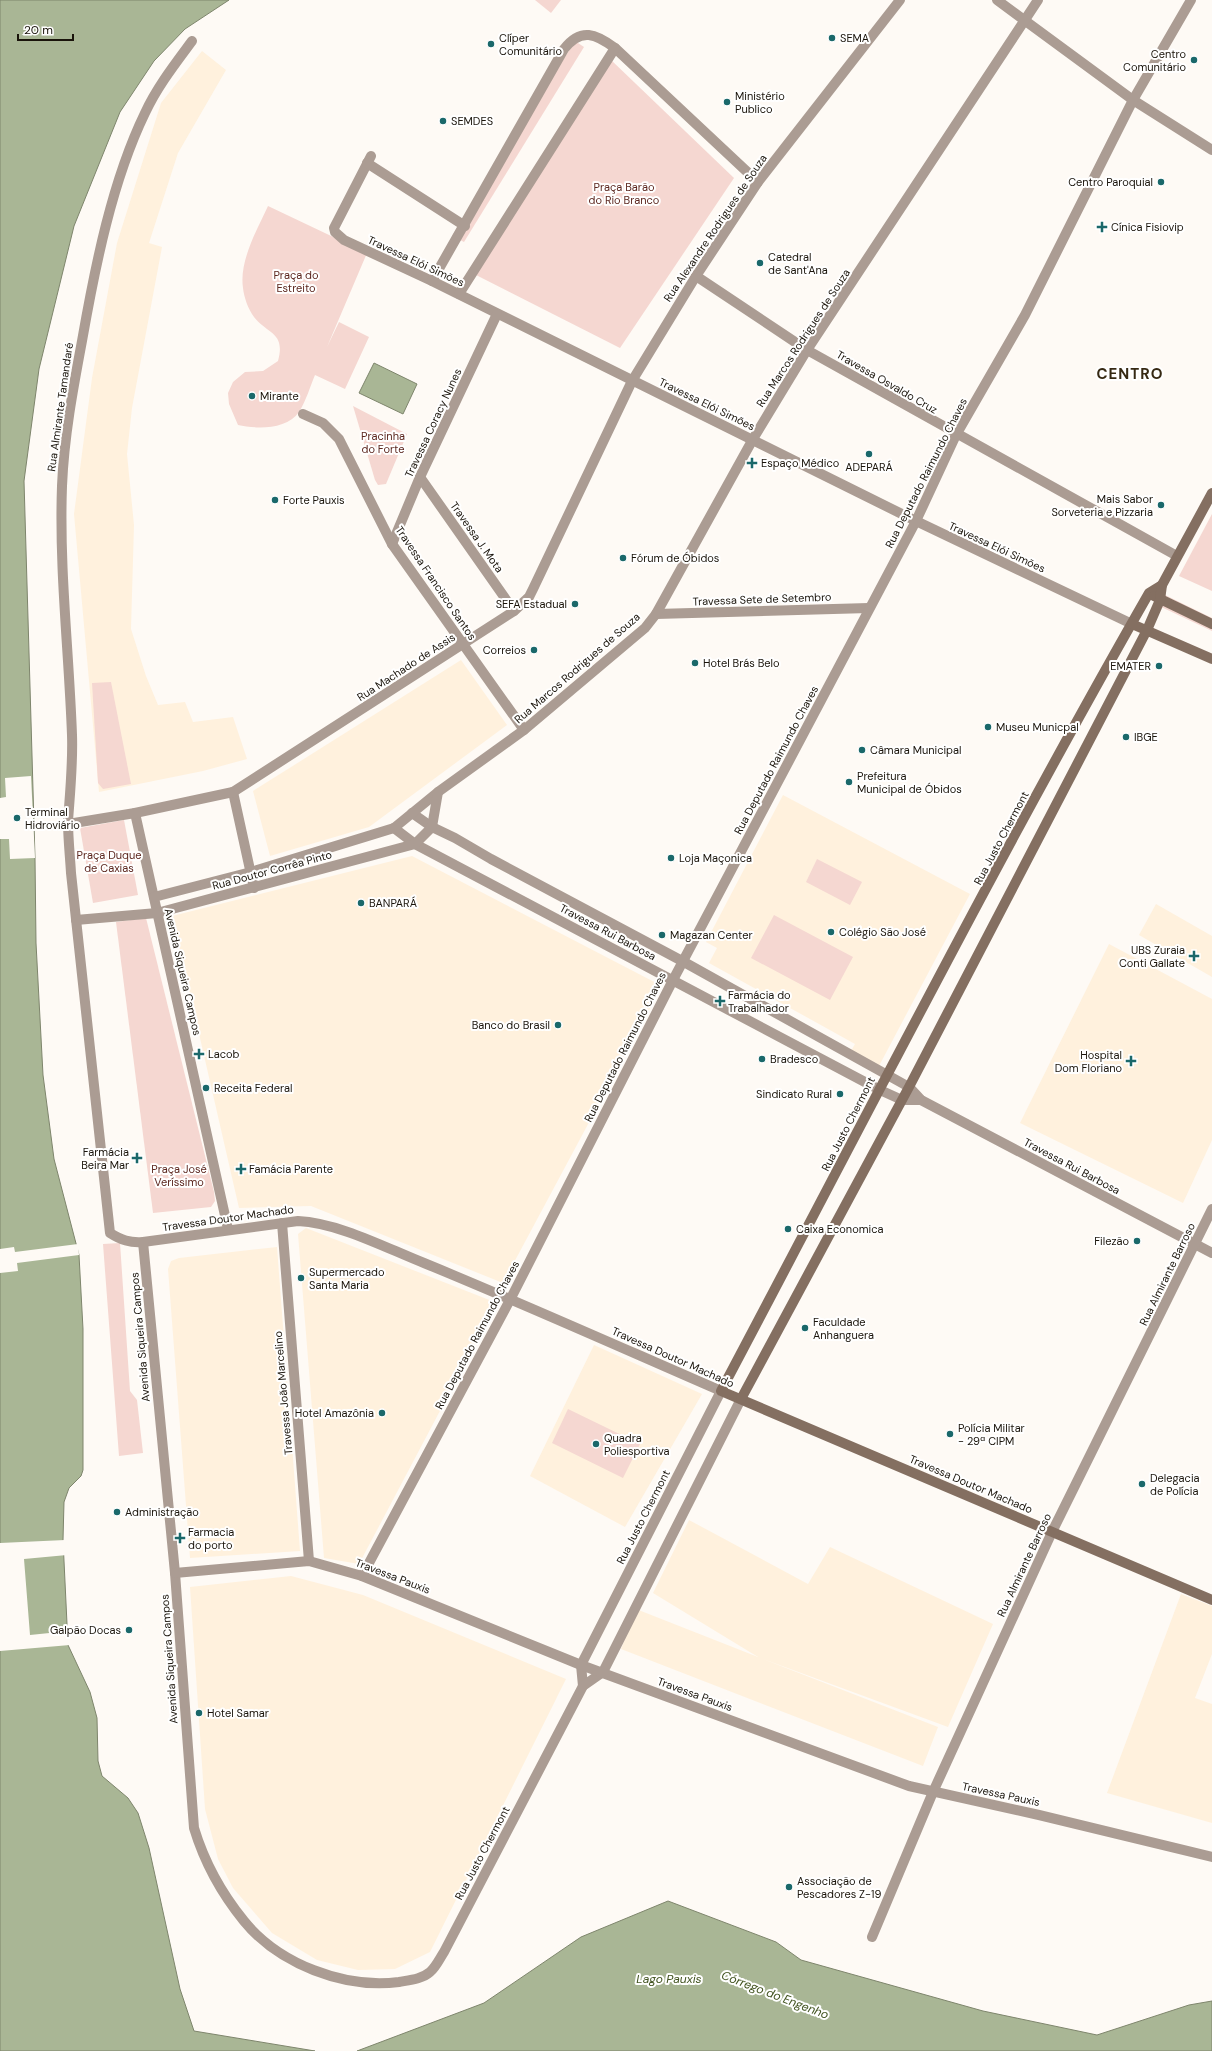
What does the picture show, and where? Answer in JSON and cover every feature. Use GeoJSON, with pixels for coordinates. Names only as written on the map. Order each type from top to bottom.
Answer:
{"type":"FeatureCollection","features":[{"type":"Feature","properties":{"kind":"street","name":"Rua Alexandre Rodrigues de Souza"},"geometry":{"type":"LineString","coordinates":[[632,381],[696,276],[758,182],[900,0]]}},
{"type":"Feature","properties":{"kind":"street"},"geometry":{"type":"LineString","coordinates":[[998,0],[1133,100],[1212,150]]}},
{"type":"Feature","properties":{"kind":"street","name":"Rua Marcos Rodrigues de Souza"},"geometry":{"type":"LineString","coordinates":[[394,828],[438,792],[524,730],[635,638],[656,614],[753,439],[807,350],[1038,0]]}},
{"type":"Feature","properties":{"kind":"street","name":"Rua Deputado Raimundo Chaves"},"geometry":{"type":"LineString","coordinates":[[362,1576],[511,1298],[673,980],[684,962],[916,521],[956,435],[1025,315],[1133,100],[1191,0]]}},
{"type":"Feature","properties":{"kind":"street"},"geometry":{"type":"LineString","coordinates":[[432,281],[465,226],[564,49],[571,39],[583,34],[603,39],[615,48],[758,182]]}},
{"type":"Feature","properties":{"kind":"street","name":"Rua Almirante Tamandaré"},"geometry":{"type":"LineString","coordinates":[[68,824],[72,738],[62,567],[62,504],[66,435],[74,385],[102,244],[132,143],[144,113],[158,87],[192,41]]}},
{"type":"Feature","properties":{"kind":"street"},"geometry":{"type":"LineString","coordinates":[[459,294],[615,48]]}},
{"type":"Feature","properties":{"kind":"street","name":"Travessa Elói Simões"},"geometry":{"type":"LineString","coordinates":[[465,226],[369,160],[334,228],[335,232],[344,240],[459,294],[916,521],[1132,624],[1212,659]]}},
{"type":"Feature","properties":{"kind":"street","name":"Travessa Osvaldo Cruz"},"geometry":{"type":"LineString","coordinates":[[696,276],[807,350],[956,435],[1177,556]]}},
{"type":"Feature","properties":{"kind":"street","name":"Travessa Coracy Nunes"},"geometry":{"type":"LineString","coordinates":[[392,544],[420,477],[497,314]]}},
{"type":"Feature","properties":{"kind":"street","name":"Rua Machado de Assis"},"geometry":{"type":"LineString","coordinates":[[68,824],[135,813],[233,792],[514,611],[529,597],[632,381]]}},
{"type":"Feature","properties":{"kind":"street","name":"Travessa Francisco Santos"},"geometry":{"type":"LineString","coordinates":[[303,414],[323,423],[339,439],[392,544],[524,730]]}},
{"type":"Feature","properties":{"kind":"street","name":"Travessa J. Mota"},"geometry":{"type":"LineString","coordinates":[[420,477],[514,611]]}},
{"type":"Feature","properties":{"kind":"street","name":"Rua Justo Chermont"},"geometry":{"type":"LineString","coordinates":[[367,1984],[415,1980],[430,1972],[444,1952],[583,1686],[603,1672],[741,1399],[909,1087],[1147,630],[1160,600],[1162,584],[1212,493]]}},
{"type":"Feature","properties":{"kind":"street","name":"Rua Justo Chermont"},"geometry":{"type":"LineString","coordinates":[[581,1665],[721,1391],[887,1075],[1100,678],[1149,593],[1162,584]]}},
{"type":"Feature","properties":{"kind":"street"},"geometry":{"type":"LineString","coordinates":[[1149,593],[1160,600],[1212,624]]}},
{"type":"Feature","properties":{"kind":"street","name":"Travessa Sete de Setembro"},"geometry":{"type":"LineString","coordinates":[[656,614],[869,608]]}},
{"type":"Feature","properties":{"kind":"street"},"geometry":{"type":"LineString","coordinates":[[233,792],[254,888]]}},
{"type":"Feature","properties":{"kind":"street"},"geometry":{"type":"LineString","coordinates":[[432,827],[438,792]]}},
{"type":"Feature","properties":{"kind":"street","name":"Avenida Siqueira Campos"},"geometry":{"type":"LineString","coordinates":[[135,813],[228,1229]]}},
{"type":"Feature","properties":{"kind":"street","name":"Travessa Rui Barbosa"},"geometry":{"type":"LineString","coordinates":[[412,813],[432,827],[684,962],[909,1087],[922,1100],[1212,1253]]}},
{"type":"Feature","properties":{"kind":"street"},"geometry":{"type":"LineString","coordinates":[[68,824],[76,920]]}},
{"type":"Feature","properties":{"kind":"street","name":"Rua Doutor Corrêa Pinto"},"geometry":{"type":"LineString","coordinates":[[76,920],[157,913],[254,888],[415,844],[432,827]]}},
{"type":"Feature","properties":{"kind":"street","name":"Travessa Rui Barbosa"},"geometry":{"type":"LineString","coordinates":[[394,828],[415,844],[880,1090],[902,1100],[922,1100]]}},
{"type":"Feature","properties":{"kind":"street","name":"Rua Doutor Corrêa Pinto"},"geometry":{"type":"LineString","coordinates":[[154,897],[251,872],[394,828]]}},
{"type":"Feature","properties":{"kind":"street","name":"Travessa Doutor Machado"},"geometry":{"type":"LineString","coordinates":[[76,920],[110,1232],[120,1239],[133,1242],[143,1242],[228,1229],[306,1221],[351,1233],[511,1298],[721,1391],[1212,1600]]}},
{"type":"Feature","properties":{"kind":"street","name":"Rua Almirante Barroso"},"geometry":{"type":"LineString","coordinates":[[872,1937],[933,1792],[1052,1532],[1212,1209]]}},
{"type":"Feature","properties":{"kind":"street","name":"Travessa João Marcelino"},"geometry":{"type":"LineString","coordinates":[[282,1223],[309,1560]]}},
{"type":"Feature","properties":{"kind":"street","name":"Avenida Siqueira Campos"},"geometry":{"type":"LineString","coordinates":[[143,1242],[174,1573],[194,1828],[202,1854],[244,1922],[269,1946],[308,1968],[338,1978],[367,1984]]}},
{"type":"Feature","properties":{"kind":"street","name":"Travessa Pauxis"},"geometry":{"type":"LineString","coordinates":[[174,1573],[309,1560],[362,1576],[581,1665],[909,1786],[1039,1815],[1212,1857]]}},
{"type":"Feature","properties":{"kind":"street"},"geometry":{"type":"LineString","coordinates":[[581,1665],[583,1686]]}},
{"type":"Feature","properties":{"kind":"shaded area"},"geometry":{"type":"Polygon","coordinates":[[[202,51],[226,70],[178,153],[149,243],[162,247],[132,408],[127,454],[134,525],[131,629],[146,676],[158,705],[185,702],[193,722],[233,717],[247,759],[203,771],[99,792],[74,514],[92,378],[117,243],[161,103],[202,51]]]}},
{"type":"Feature","properties":{"kind":"shaded area"},"geometry":{"type":"Polygon","coordinates":[[[461,660],[507,725],[369,827],[270,856],[253,791],[461,660]]]}},
{"type":"Feature","properties":{"kind":"shaded area","name":"Colégio São José"},"geometry":{"type":"Polygon","coordinates":[[[783,795],[970,894],[879,1066],[851,1051],[855,1044],[709,963],[717,948],[706,942],[783,795]]]}},
{"type":"Feature","properties":{"kind":"shaded area"},"geometry":{"type":"Polygon","coordinates":[[[412,856],[662,986],[503,1283],[311,1206],[239,1208],[172,916],[412,856]]]}},
{"type":"Feature","properties":{"kind":"shaded area","name":"UBS Zuraia Conti Gallate"},"geometry":{"type":"Polygon","coordinates":[[[1156,904],[1212,936],[1212,977],[1139,935],[1156,904]]]}},
{"type":"Feature","properties":{"kind":"shaded area","name":"Hospital Dom Floriano"},"geometry":{"type":"Polygon","coordinates":[[[1109,944],[1212,999],[1212,1140],[1183,1203],[1020,1123],[1109,944]]]}},
{"type":"Feature","properties":{"kind":"shaded area"},"geometry":{"type":"Polygon","coordinates":[[[306,1228],[497,1303],[359,1564],[324,1558],[298,1234],[306,1228]]]}},
{"type":"Feature","properties":{"kind":"shaded area"},"geometry":{"type":"Polygon","coordinates":[[[277,1247],[300,1551],[190,1558],[168,1269],[171,1261],[179,1258],[277,1247]]]}},
{"type":"Feature","properties":{"kind":"shaded area"},"geometry":{"type":"Polygon","coordinates":[[[594,1345],[702,1394],[625,1527],[530,1476],[594,1345]]]}},
{"type":"Feature","properties":{"kind":"shaded area"},"geometry":{"type":"Polygon","coordinates":[[[689,1520],[808,1584],[830,1547],[993,1624],[948,1727],[763,1659],[938,1727],[923,1766],[621,1649],[636,1609],[758,1657],[653,1593],[689,1520]]]}},
{"type":"Feature","properties":{"kind":"shaded area"},"geometry":{"type":"Polygon","coordinates":[[[291,1576],[363,1595],[566,1679],[430,1952],[395,1969],[358,1970],[317,1960],[272,1933],[233,1888],[218,1859],[205,1809],[190,1587],[291,1576]]]}},
{"type":"Feature","properties":{"kind":"shaded area"},"geometry":{"type":"Polygon","coordinates":[[[1181,1594],[1212,1606],[1212,1654],[1195,1698],[1212,1704],[1212,1823],[1107,1793],[1181,1594]]]}},
{"type":"Feature","properties":{"kind":"green space"},"geometry":{"type":"Polygon","coordinates":[[[535,0],[561,0],[551,13],[535,0]]]}},
{"type":"Feature","properties":{"kind":"green space"},"geometry":{"type":"Polygon","coordinates":[[[575,41],[584,47],[464,242],[452,236],[575,41]]]}},
{"type":"Feature","properties":{"kind":"green space","name":"Praça Barão do Rio Branco"},"geometry":{"type":"Polygon","coordinates":[[[610,59],[734,178],[620,348],[476,275],[610,59]]]}},
{"type":"Feature","properties":{"kind":"green space","name":"Praça do Estreito"},"geometry":{"type":"Polygon","coordinates":[[[268,206],[367,253],[327,347],[339,322],[369,337],[345,389],[315,375],[304,403],[294,418],[271,427],[253,427],[238,425],[229,404],[228,393],[233,382],[245,372],[263,371],[278,361],[280,351],[277,339],[274,334],[259,323],[252,314],[244,295],[242,278],[246,257],[254,235],[268,206]]]}},
{"type":"Feature","properties":{"kind":"green space","name":"Pracinha do Forte"},"geometry":{"type":"Polygon","coordinates":[[[353,406],[407,434],[386,484],[378,485],[375,480],[353,406]]]}},
{"type":"Feature","properties":{"kind":"green space"},"geometry":{"type":"Polygon","coordinates":[[[1212,514],[1212,591],[1179,576],[1212,514]]]}},
{"type":"Feature","properties":{"kind":"green space"},"geometry":{"type":"Polygon","coordinates":[[[1163,594],[1212,618],[1212,631],[1157,605],[1163,594]]]}},
{"type":"Feature","properties":{"kind":"green space"},"geometry":{"type":"Polygon","coordinates":[[[111,682],[131,784],[103,789],[98,783],[92,683],[111,682]]]}},
{"type":"Feature","properties":{"kind":"green space","name":"Praça Duque de Caxias"},"geometry":{"type":"Polygon","coordinates":[[[124,820],[138,895],[93,903],[80,828],[124,820]]]}},
{"type":"Feature","properties":{"kind":"green space"},"geometry":{"type":"Polygon","coordinates":[[[817,859],[862,882],[850,905],[806,882],[817,859]]]}},
{"type":"Feature","properties":{"kind":"green space"},"geometry":{"type":"Polygon","coordinates":[[[774,915],[853,957],[830,1000],[751,958],[774,915]]]}},
{"type":"Feature","properties":{"kind":"green space","name":"Praça José Veríssimo"},"geometry":{"type":"Polygon","coordinates":[[[146,918],[214,1192],[215,1201],[211,1207],[153,1213],[116,922],[146,918]]]}},
{"type":"Feature","properties":{"kind":"green space"},"geometry":{"type":"Polygon","coordinates":[[[120,1243],[130,1391],[137,1400],[143,1453],[119,1456],[103,1244],[120,1243]]]}},
{"type":"Feature","properties":{"kind":"green space","name":"Quadra Poliesportiva"},"geometry":{"type":"Polygon","coordinates":[[[568,1409],[640,1444],[623,1478],[552,1443],[568,1409]]]}},
{"type":"Feature","properties":{"kind":"water"},"geometry":{"type":"Polygon","coordinates":[[[0,0],[229,0],[185,29],[154,61],[120,112],[74,226],[39,369],[24,481],[35,858],[36,943],[43,1075],[54,1159],[79,1255],[83,1329],[83,1470],[81,1476],[69,1488],[64,1502],[63,1540],[68,1645],[90,1692],[97,1718],[98,1761],[102,1776],[128,1798],[138,1813],[149,1848],[180,1989],[194,2031],[315,2051],[0,2051],[0,0]]]}},
{"type":"Feature","properties":{"kind":"water"},"geometry":{"type":"Polygon","coordinates":[[[374,363],[417,384],[403,414],[359,393],[374,363]]]}},
{"type":"Feature","properties":{"kind":"water","name":"Lago Pauxis"},"geometry":{"type":"Polygon","coordinates":[[[668,1901],[776,1942],[801,1960],[983,2011],[1097,2035],[1189,2005],[1212,2001],[1212,2051],[357,2051],[484,2003],[581,1937],[668,1901]]]}},
{"type":"Feature","properties":{"kind":"pier","name":"Terminal Hidroviário"},"geometry":{"type":"Polygon","coordinates":[[[31,776],[35,858],[10,859],[9,839],[0,839],[0,798],[6,797],[5,778],[31,776]]]}},
{"type":"Feature","properties":{"kind":"pier"},"geometry":{"type":"Polygon","coordinates":[[[78,1244],[79,1255],[17,1263],[18,1271],[0,1273],[0,1249],[14,1247],[15,1252],[78,1244]]]}},
{"type":"Feature","properties":{"kind":"pier"},"geometry":{"type":"Polygon","coordinates":[[[65,1540],[67,1555],[24,1559],[30,1635],[69,1631],[70,1645],[0,1651],[0,1543],[65,1540]]]}},
{"type":"Feature","properties":{"kind":"place","name":"SEMA"},"geometry":{"type":"Point","coordinates":[832,38]}},
{"type":"Feature","properties":{"kind":"place","name":"Clíper Comunitário"},"geometry":{"type":"Point","coordinates":[491,44]}},
{"type":"Feature","properties":{"kind":"place","name":"Centro Comunitário"},"geometry":{"type":"Point","coordinates":[1194,60]}},
{"type":"Feature","properties":{"kind":"place","name":"Ministério Publico"},"geometry":{"type":"Point","coordinates":[727,102]}},
{"type":"Feature","properties":{"kind":"place","name":"SEMDES"},"geometry":{"type":"Point","coordinates":[443,121]}},
{"type":"Feature","properties":{"kind":"place","name":"Centro Paroquial"},"geometry":{"type":"Point","coordinates":[1161,182]}},
{"type":"Feature","properties":{"kind":"place","name":"Cínica Fisiovip"},"geometry":{"type":"Point","coordinates":[1102,227]}},
{"type":"Feature","properties":{"kind":"place","name":"Catedral de Sant'Ana"},"geometry":{"type":"Point","coordinates":[760,263]}},
{"type":"Feature","properties":{"kind":"place","name":"Mirante"},"geometry":{"type":"Point","coordinates":[252,396]}},
{"type":"Feature","properties":{"kind":"place","name":"ADEPARÁ"},"geometry":{"type":"Point","coordinates":[869,454]}},
{"type":"Feature","properties":{"kind":"place","name":"Espaço Médico"},"geometry":{"type":"Point","coordinates":[752,463]}},
{"type":"Feature","properties":{"kind":"place","name":"Forte Pauxis"},"geometry":{"type":"Point","coordinates":[275,500]}},
{"type":"Feature","properties":{"kind":"place","name":"Mais Sabor Sorveteria e Pizzaria"},"geometry":{"type":"Point","coordinates":[1161,505]}},
{"type":"Feature","properties":{"kind":"place","name":"Fórum de Óbidos"},"geometry":{"type":"Point","coordinates":[623,558]}},
{"type":"Feature","properties":{"kind":"place","name":"SEFA Estadual"},"geometry":{"type":"Point","coordinates":[575,604]}},
{"type":"Feature","properties":{"kind":"place","name":"Correios"},"geometry":{"type":"Point","coordinates":[534,650]}},
{"type":"Feature","properties":{"kind":"place","name":"Hotel Brás Belo"},"geometry":{"type":"Point","coordinates":[695,663]}},
{"type":"Feature","properties":{"kind":"place","name":"EMATER"},"geometry":{"type":"Point","coordinates":[1159,666]}},
{"type":"Feature","properties":{"kind":"place","name":"Museu Municpal"},"geometry":{"type":"Point","coordinates":[988,727]}},
{"type":"Feature","properties":{"kind":"place","name":"IBGE"},"geometry":{"type":"Point","coordinates":[1126,737]}},
{"type":"Feature","properties":{"kind":"place","name":"Câmara Municipal"},"geometry":{"type":"Point","coordinates":[862,750]}},
{"type":"Feature","properties":{"kind":"place","name":"Prefeitura Municipal de Óbidos"},"geometry":{"type":"Point","coordinates":[849,782]}},
{"type":"Feature","properties":{"kind":"place","name":"Terminal Hidroviário"},"geometry":{"type":"Point","coordinates":[17,818]}},
{"type":"Feature","properties":{"kind":"place","name":"Loja Maçonica"},"geometry":{"type":"Point","coordinates":[671,858]}},
{"type":"Feature","properties":{"kind":"place","name":"BANPARÁ"},"geometry":{"type":"Point","coordinates":[361,903]}},
{"type":"Feature","properties":{"kind":"place","name":"Colégio São José"},"geometry":{"type":"Point","coordinates":[831,932]}},
{"type":"Feature","properties":{"kind":"place","name":"Magazan Center"},"geometry":{"type":"Point","coordinates":[662,935]}},
{"type":"Feature","properties":{"kind":"place","name":"UBS Zuraia Conti Gallate"},"geometry":{"type":"Point","coordinates":[1194,956]}},
{"type":"Feature","properties":{"kind":"place","name":"Farmácia do Trabalhador"},"geometry":{"type":"Point","coordinates":[720,1001]}},
{"type":"Feature","properties":{"kind":"place","name":"Banco do Brasil"},"geometry":{"type":"Point","coordinates":[558,1025]}},
{"type":"Feature","properties":{"kind":"place","name":"Lacob"},"geometry":{"type":"Point","coordinates":[199,1054]}},
{"type":"Feature","properties":{"kind":"place","name":"Bradesco"},"geometry":{"type":"Point","coordinates":[762,1059]}},
{"type":"Feature","properties":{"kind":"place","name":"Hospital Dom Floriano"},"geometry":{"type":"Point","coordinates":[1131,1061]}},
{"type":"Feature","properties":{"kind":"place","name":"Receita Federal"},"geometry":{"type":"Point","coordinates":[206,1088]}},
{"type":"Feature","properties":{"kind":"place","name":"Sindicato Rural"},"geometry":{"type":"Point","coordinates":[840,1094]}},
{"type":"Feature","properties":{"kind":"place","name":"Farmácia Beira Mar"},"geometry":{"type":"Point","coordinates":[137,1158]}},
{"type":"Feature","properties":{"kind":"place","name":"Famácia Parente"},"geometry":{"type":"Point","coordinates":[241,1169]}},
{"type":"Feature","properties":{"kind":"place","name":"Caixa Economica"},"geometry":{"type":"Point","coordinates":[788,1229]}},
{"type":"Feature","properties":{"kind":"place","name":"Filezão"},"geometry":{"type":"Point","coordinates":[1137,1241]}},
{"type":"Feature","properties":{"kind":"place","name":"Supermercado Santa Maria"},"geometry":{"type":"Point","coordinates":[301,1278]}},
{"type":"Feature","properties":{"kind":"place","name":"Faculdade Anhanguera"},"geometry":{"type":"Point","coordinates":[805,1328]}},
{"type":"Feature","properties":{"kind":"place","name":"Hotel Amazônia"},"geometry":{"type":"Point","coordinates":[382,1413]}},
{"type":"Feature","properties":{"kind":"place","name":"Polícia Militar - 29ª CIPM"},"geometry":{"type":"Point","coordinates":[950,1434]}},
{"type":"Feature","properties":{"kind":"place","name":"Quadra Poliesportiva"},"geometry":{"type":"Point","coordinates":[596,1444]}},
{"type":"Feature","properties":{"kind":"place","name":"Delegacia de Polícia"},"geometry":{"type":"Point","coordinates":[1142,1484]}},
{"type":"Feature","properties":{"kind":"place","name":"Administração"},"geometry":{"type":"Point","coordinates":[117,1512]}},
{"type":"Feature","properties":{"kind":"place","name":"Farmacia do porto"},"geometry":{"type":"Point","coordinates":[180,1538]}},
{"type":"Feature","properties":{"kind":"place","name":"Galpão Docas"},"geometry":{"type":"Point","coordinates":[129,1630]}},
{"type":"Feature","properties":{"kind":"place","name":"Hotel Samar"},"geometry":{"type":"Point","coordinates":[199,1713]}},
{"type":"Feature","properties":{"kind":"place","name":"Associação de Pescadores Z-19"},"geometry":{"type":"Point","coordinates":[789,1887]}},
{"type":"Feature","properties":{"kind":"district","name":"CENTRO"},"geometry":{"type":"Point","coordinates":[1130,374]}},
{"type":"Feature","properties":{"kind":"water label","name":"Córrego do Engenho"},"geometry":{"type":"Point","coordinates":[775,1995]}}]}
